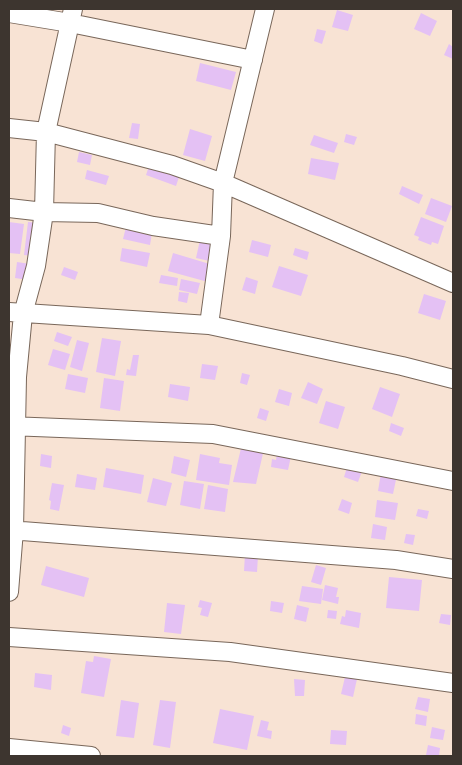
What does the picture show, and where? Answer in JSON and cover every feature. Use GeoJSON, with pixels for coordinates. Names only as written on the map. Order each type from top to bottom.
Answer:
{"type":"FeatureCollection","features":[{"type":"Feature","properties":{"kind":"street"},"geometry":{"type":"LineString","coordinates":[[209,325],[221,236],[223,183],[265,9]]}},
{"type":"Feature","properties":{"kind":"street"},"geometry":{"type":"LineString","coordinates":[[9,13],[72,16],[253,60]]}},
{"type":"Feature","properties":{"kind":"street"},"geometry":{"type":"LineString","coordinates":[[9,592],[12,426],[17,377],[16,313],[36,266],[44,212],[46,132],[72,16]]}},
{"type":"Feature","properties":{"kind":"street"},"geometry":{"type":"LineString","coordinates":[[9,128],[46,132],[172,165],[223,183],[453,283]]}},
{"type":"Feature","properties":{"kind":"street"},"geometry":{"type":"LineString","coordinates":[[9,208],[44,212],[98,213],[153,226],[221,236]]}},
{"type":"Feature","properties":{"kind":"street"},"geometry":{"type":"LineString","coordinates":[[16,313],[209,325],[402,366],[453,379]]}},
{"type":"Feature","properties":{"kind":"street"},"geometry":{"type":"LineString","coordinates":[[12,426],[213,434],[453,482]]}},
{"type":"Feature","properties":{"kind":"street"},"geometry":{"type":"LineString","coordinates":[[11,530],[396,560],[453,569]]}},
{"type":"Feature","properties":{"kind":"street"},"geometry":{"type":"LineString","coordinates":[[9,637],[230,652],[453,683]]}},
{"type":"Feature","properties":{"kind":"street"},"geometry":{"type":"LineString","coordinates":[[9,748],[91,756]]}},
{"type":"Feature","properties":{"kind":"building"},"geometry":{"type":"Polygon","coordinates":[[[337,10],[353,15],[348,31],[332,27],[337,10]]]}},
{"type":"Feature","properties":{"kind":"building"},"geometry":{"type":"Polygon","coordinates":[[[421,13],[437,21],[430,36],[414,29],[421,13]]]}},
{"type":"Feature","properties":{"kind":"building"},"geometry":{"type":"Polygon","coordinates":[[[317,29],[326,31],[322,44],[314,41],[317,29]]]}},
{"type":"Feature","properties":{"kind":"building"},"geometry":{"type":"Polygon","coordinates":[[[449,44],[453,47],[453,59],[444,55],[449,44]]]}},
{"type":"Feature","properties":{"kind":"building"},"geometry":{"type":"Polygon","coordinates":[[[200,63],[236,72],[231,90],[196,81],[200,63]]]}},
{"type":"Feature","properties":{"kind":"building"},"geometry":{"type":"Polygon","coordinates":[[[132,123],[140,124],[138,139],[129,138],[132,123]]]}},
{"type":"Feature","properties":{"kind":"building"},"geometry":{"type":"Polygon","coordinates":[[[190,129],[212,136],[205,161],[183,155],[190,129]]]}},
{"type":"Feature","properties":{"kind":"building"},"geometry":{"type":"Polygon","coordinates":[[[346,134],[357,137],[354,145],[344,142],[346,134]]]}},
{"type":"Feature","properties":{"kind":"building"},"geometry":{"type":"Polygon","coordinates":[[[314,135],[338,143],[334,153],[310,145],[314,135]]]}},
{"type":"Feature","properties":{"kind":"building"},"geometry":{"type":"Polygon","coordinates":[[[79,152],[92,155],[90,165],[77,162],[79,152]]]}},
{"type":"Feature","properties":{"kind":"building"},"geometry":{"type":"Polygon","coordinates":[[[311,158],[339,163],[335,180],[308,174],[311,158]]]}},
{"type":"Feature","properties":{"kind":"building"},"geometry":{"type":"Polygon","coordinates":[[[149,166],[179,177],[176,186],[146,175],[149,166]]]}},
{"type":"Feature","properties":{"kind":"building"},"geometry":{"type":"Polygon","coordinates":[[[87,170],[109,176],[106,185],[85,179],[87,170]]]}},
{"type":"Feature","properties":{"kind":"building"},"geometry":{"type":"Polygon","coordinates":[[[402,186],[423,195],[419,204],[399,194],[402,186]]]}},
{"type":"Feature","properties":{"kind":"building"},"geometry":{"type":"Polygon","coordinates":[[[431,198],[452,206],[446,222],[425,214],[431,198]]]}},
{"type":"Feature","properties":{"kind":"building"},"geometry":{"type":"Polygon","coordinates":[[[421,217],[444,226],[438,244],[432,242],[431,245],[418,240],[419,237],[414,235],[421,217]]]}},
{"type":"Feature","properties":{"kind":"building"},"geometry":{"type":"Polygon","coordinates":[[[9,222],[24,224],[20,254],[9,253],[9,222]]]}},
{"type":"Feature","properties":{"kind":"building"},"geometry":{"type":"Polygon","coordinates":[[[28,222],[38,223],[34,256],[24,255],[28,222]]]}},
{"type":"Feature","properties":{"kind":"building"},"geometry":{"type":"Polygon","coordinates":[[[126,227],[152,233],[150,245],[123,239],[126,227]]]}},
{"type":"Feature","properties":{"kind":"building"},"geometry":{"type":"Polygon","coordinates":[[[200,240],[218,245],[214,262],[196,258],[200,240]]]}},
{"type":"Feature","properties":{"kind":"building"},"geometry":{"type":"Polygon","coordinates":[[[252,240],[271,245],[268,257],[249,252],[252,240]]]}},
{"type":"Feature","properties":{"kind":"building"},"geometry":{"type":"Polygon","coordinates":[[[122,248],[150,253],[147,267],[120,261],[122,248]]]}},
{"type":"Feature","properties":{"kind":"building"},"geometry":{"type":"Polygon","coordinates":[[[295,248],[309,252],[307,260],[293,255],[295,248]]]}},
{"type":"Feature","properties":{"kind":"building"},"geometry":{"type":"Polygon","coordinates":[[[173,253],[213,265],[208,282],[168,271],[173,253]]]}},
{"type":"Feature","properties":{"kind":"building"},"geometry":{"type":"Polygon","coordinates":[[[17,262],[30,264],[28,280],[15,278],[17,262]]]}},
{"type":"Feature","properties":{"kind":"building"},"geometry":{"type":"Polygon","coordinates":[[[279,266],[308,275],[301,296],[272,287],[279,266]]]}},
{"type":"Feature","properties":{"kind":"building"},"geometry":{"type":"Polygon","coordinates":[[[64,267],[78,272],[75,280],[61,275],[64,267]]]}},
{"type":"Feature","properties":{"kind":"building"},"geometry":{"type":"Polygon","coordinates":[[[161,275],[178,278],[177,286],[159,283],[161,275]]]}},
{"type":"Feature","properties":{"kind":"building"},"geometry":{"type":"Polygon","coordinates":[[[246,277],[258,281],[255,294],[242,290],[246,277]]]}},
{"type":"Feature","properties":{"kind":"building"},"geometry":{"type":"Polygon","coordinates":[[[181,279],[200,283],[197,294],[179,290],[181,279]]]}},
{"type":"Feature","properties":{"kind":"building"},"geometry":{"type":"Polygon","coordinates":[[[179,292],[189,293],[187,303],[178,301],[179,292]]]}},
{"type":"Feature","properties":{"kind":"building"},"geometry":{"type":"Polygon","coordinates":[[[424,294],[446,301],[440,320],[418,313],[424,294]]]}},
{"type":"Feature","properties":{"kind":"building"},"geometry":{"type":"Polygon","coordinates":[[[57,332],[72,337],[68,346],[54,341],[57,332]]]}},
{"type":"Feature","properties":{"kind":"building"},"geometry":{"type":"Polygon","coordinates":[[[102,338],[121,341],[115,376],[96,372],[102,338]]]}},
{"type":"Feature","properties":{"kind":"building"},"geometry":{"type":"Polygon","coordinates":[[[77,340],[89,343],[82,371],[70,367],[77,340]]]}},
{"type":"Feature","properties":{"kind":"building"},"geometry":{"type":"Polygon","coordinates":[[[53,349],[70,354],[65,370],[48,365],[53,349]]]}},
{"type":"Feature","properties":{"kind":"building"},"geometry":{"type":"Polygon","coordinates":[[[133,355],[139,355],[136,376],[126,375],[127,369],[130,370],[133,355]]]}},
{"type":"Feature","properties":{"kind":"building"},"geometry":{"type":"Polygon","coordinates":[[[202,364],[218,366],[215,380],[200,378],[202,364]]]}},
{"type":"Feature","properties":{"kind":"building"},"geometry":{"type":"Polygon","coordinates":[[[242,373],[250,375],[247,385],[240,383],[242,373]]]}},
{"type":"Feature","properties":{"kind":"building"},"geometry":{"type":"Polygon","coordinates":[[[68,374],[88,378],[85,393],[65,389],[68,374]]]}},
{"type":"Feature","properties":{"kind":"building"},"geometry":{"type":"Polygon","coordinates":[[[104,378],[124,381],[120,411],[100,408],[104,378]]]}},
{"type":"Feature","properties":{"kind":"building"},"geometry":{"type":"Polygon","coordinates":[[[308,382],[323,389],[317,404],[301,398],[308,382]]]}},
{"type":"Feature","properties":{"kind":"building"},"geometry":{"type":"Polygon","coordinates":[[[170,384],[190,387],[188,401],[168,397],[170,384]]]}},
{"type":"Feature","properties":{"kind":"building"},"geometry":{"type":"Polygon","coordinates":[[[380,387],[400,394],[392,417],[372,409],[380,387]]]}},
{"type":"Feature","properties":{"kind":"building"},"geometry":{"type":"Polygon","coordinates":[[[279,389],[292,393],[289,406],[275,402],[279,389]]]}},
{"type":"Feature","properties":{"kind":"building"},"geometry":{"type":"Polygon","coordinates":[[[326,401],[345,407],[338,429],[319,423],[326,401]]]}},
{"type":"Feature","properties":{"kind":"building"},"geometry":{"type":"Polygon","coordinates":[[[260,408],[269,411],[266,421],[257,418],[260,408]]]}},
{"type":"Feature","properties":{"kind":"building"},"geometry":{"type":"Polygon","coordinates":[[[391,423],[404,428],[401,436],[389,431],[391,423]]]}},
{"type":"Feature","properties":{"kind":"building"},"geometry":{"type":"Polygon","coordinates":[[[242,444],[264,449],[256,484],[233,482],[242,444]]]}},
{"type":"Feature","properties":{"kind":"building"},"geometry":{"type":"Polygon","coordinates":[[[277,453],[291,456],[288,470],[271,467],[272,459],[276,460],[277,453]]]}},
{"type":"Feature","properties":{"kind":"building"},"geometry":{"type":"Polygon","coordinates":[[[41,454],[52,456],[51,468],[40,466],[41,454]]]}},
{"type":"Feature","properties":{"kind":"building"},"geometry":{"type":"Polygon","coordinates":[[[200,454],[220,458],[219,463],[232,465],[229,485],[196,480],[200,454]]]}},
{"type":"Feature","properties":{"kind":"building"},"geometry":{"type":"Polygon","coordinates":[[[174,456],[190,460],[186,477],[171,473],[174,456]]]}},
{"type":"Feature","properties":{"kind":"building"},"geometry":{"type":"Polygon","coordinates":[[[349,461],[364,466],[358,482],[344,477],[349,461]]]}},
{"type":"Feature","properties":{"kind":"building"},"geometry":{"type":"Polygon","coordinates":[[[106,468],[144,475],[141,494],[103,487],[106,468]]]}},
{"type":"Feature","properties":{"kind":"building"},"geometry":{"type":"Polygon","coordinates":[[[381,473],[397,475],[393,494],[378,491],[381,473]]]}},
{"type":"Feature","properties":{"kind":"building"},"geometry":{"type":"Polygon","coordinates":[[[77,474],[97,478],[95,490],[75,487],[77,474]]]}},
{"type":"Feature","properties":{"kind":"building"},"geometry":{"type":"Polygon","coordinates":[[[153,478],[172,483],[166,506],[147,502],[153,478]]]}},
{"type":"Feature","properties":{"kind":"building"},"geometry":{"type":"Polygon","coordinates":[[[184,481],[204,484],[200,509],[180,505],[184,481]]]}},
{"type":"Feature","properties":{"kind":"building"},"geometry":{"type":"Polygon","coordinates":[[[52,483],[64,485],[59,511],[50,509],[51,501],[49,500],[52,483]]]}},
{"type":"Feature","properties":{"kind":"building"},"geometry":{"type":"Polygon","coordinates":[[[208,485],[228,489],[225,512],[204,509],[208,485]]]}},
{"type":"Feature","properties":{"kind":"building"},"geometry":{"type":"Polygon","coordinates":[[[342,499],[352,503],[349,514],[338,510],[342,499]]]}},
{"type":"Feature","properties":{"kind":"building"},"geometry":{"type":"Polygon","coordinates":[[[377,500],[398,503],[395,520],[375,517],[377,500]]]}},
{"type":"Feature","properties":{"kind":"building"},"geometry":{"type":"Polygon","coordinates":[[[418,509],[429,511],[427,519],[416,516],[418,509]]]}},
{"type":"Feature","properties":{"kind":"building"},"geometry":{"type":"Polygon","coordinates":[[[373,524],[387,527],[385,540],[371,538],[373,524]]]}},
{"type":"Feature","properties":{"kind":"building"},"geometry":{"type":"Polygon","coordinates":[[[406,534],[415,535],[413,545],[404,543],[406,534]]]}},
{"type":"Feature","properties":{"kind":"building"},"geometry":{"type":"Polygon","coordinates":[[[245,554],[258,556],[257,572],[244,571],[245,554]]]}},
{"type":"Feature","properties":{"kind":"building"},"geometry":{"type":"Polygon","coordinates":[[[316,565],[326,568],[321,585],[311,582],[316,565]]]}},
{"type":"Feature","properties":{"kind":"building"},"geometry":{"type":"Polygon","coordinates":[[[46,566],[89,578],[84,597],[41,585],[46,566]]]}},
{"type":"Feature","properties":{"kind":"building"},"geometry":{"type":"Polygon","coordinates":[[[389,577],[422,580],[419,611],[386,608],[389,577]]]}},
{"type":"Feature","properties":{"kind":"building"},"geometry":{"type":"Polygon","coordinates":[[[325,585],[338,588],[336,597],[339,597],[338,604],[322,600],[325,585]]]}},
{"type":"Feature","properties":{"kind":"building"},"geometry":{"type":"Polygon","coordinates":[[[302,586],[323,589],[321,604],[299,601],[302,586]]]}},
{"type":"Feature","properties":{"kind":"building"},"geometry":{"type":"Polygon","coordinates":[[[200,600],[212,603],[208,617],[200,615],[202,608],[198,607],[200,600]]]}},
{"type":"Feature","properties":{"kind":"building"},"geometry":{"type":"Polygon","coordinates":[[[271,601],[284,603],[282,613],[270,611],[271,601]]]}},
{"type":"Feature","properties":{"kind":"building"},"geometry":{"type":"Polygon","coordinates":[[[167,603],[185,605],[181,634],[164,632],[167,603]]]}},
{"type":"Feature","properties":{"kind":"building"},"geometry":{"type":"Polygon","coordinates":[[[297,605],[309,608],[306,622],[294,619],[297,605]]]}},
{"type":"Feature","properties":{"kind":"building"},"geometry":{"type":"Polygon","coordinates":[[[328,610],[337,611],[336,619],[327,618],[328,610]]]}},
{"type":"Feature","properties":{"kind":"building"},"geometry":{"type":"Polygon","coordinates":[[[346,610],[361,613],[359,628],[340,624],[342,616],[345,617],[346,610]]]}},
{"type":"Feature","properties":{"kind":"building"},"geometry":{"type":"Polygon","coordinates":[[[441,614],[451,615],[450,625],[439,623],[441,614]]]}},
{"type":"Feature","properties":{"kind":"building"},"geometry":{"type":"Polygon","coordinates":[[[94,656],[111,659],[104,697],[81,693],[86,661],[93,662],[94,656]]]}},
{"type":"Feature","properties":{"kind":"building"},"geometry":{"type":"Polygon","coordinates":[[[35,673],[52,675],[51,690],[34,687],[35,673]]]}},
{"type":"Feature","properties":{"kind":"building"},"geometry":{"type":"Polygon","coordinates":[[[345,677],[357,679],[353,697],[341,694],[345,677]]]}},
{"type":"Feature","properties":{"kind":"building"},"geometry":{"type":"Polygon","coordinates":[[[294,679],[305,680],[304,696],[295,696],[294,679]]]}},
{"type":"Feature","properties":{"kind":"building"},"geometry":{"type":"Polygon","coordinates":[[[418,697],[430,699],[428,712],[415,709],[418,697]]]}},
{"type":"Feature","properties":{"kind":"building"},"geometry":{"type":"Polygon","coordinates":[[[121,700],[139,703],[134,738],[116,736],[121,700]]]}},
{"type":"Feature","properties":{"kind":"building"},"geometry":{"type":"Polygon","coordinates":[[[160,700],[176,702],[170,748],[153,745],[160,700]]]}},
{"type":"Feature","properties":{"kind":"building"},"geometry":{"type":"Polygon","coordinates":[[[220,709],[254,716],[247,750],[213,743],[220,709]]]}},
{"type":"Feature","properties":{"kind":"building"},"geometry":{"type":"Polygon","coordinates":[[[416,714],[427,716],[426,726],[415,724],[416,714]]]}},
{"type":"Feature","properties":{"kind":"building"},"geometry":{"type":"Polygon","coordinates":[[[261,720],[269,722],[267,730],[272,731],[271,739],[257,736],[261,720]]]}},
{"type":"Feature","properties":{"kind":"building"},"geometry":{"type":"Polygon","coordinates":[[[63,725],[71,728],[69,736],[61,733],[63,725]]]}},
{"type":"Feature","properties":{"kind":"building"},"geometry":{"type":"Polygon","coordinates":[[[432,727],[445,730],[443,740],[430,738],[432,727]]]}},
{"type":"Feature","properties":{"kind":"building"},"geometry":{"type":"Polygon","coordinates":[[[331,730],[347,731],[346,745],[330,744],[331,730]]]}},
{"type":"Feature","properties":{"kind":"building"},"geometry":{"type":"Polygon","coordinates":[[[428,745],[440,748],[439,756],[426,755],[428,745]]]}}]}
